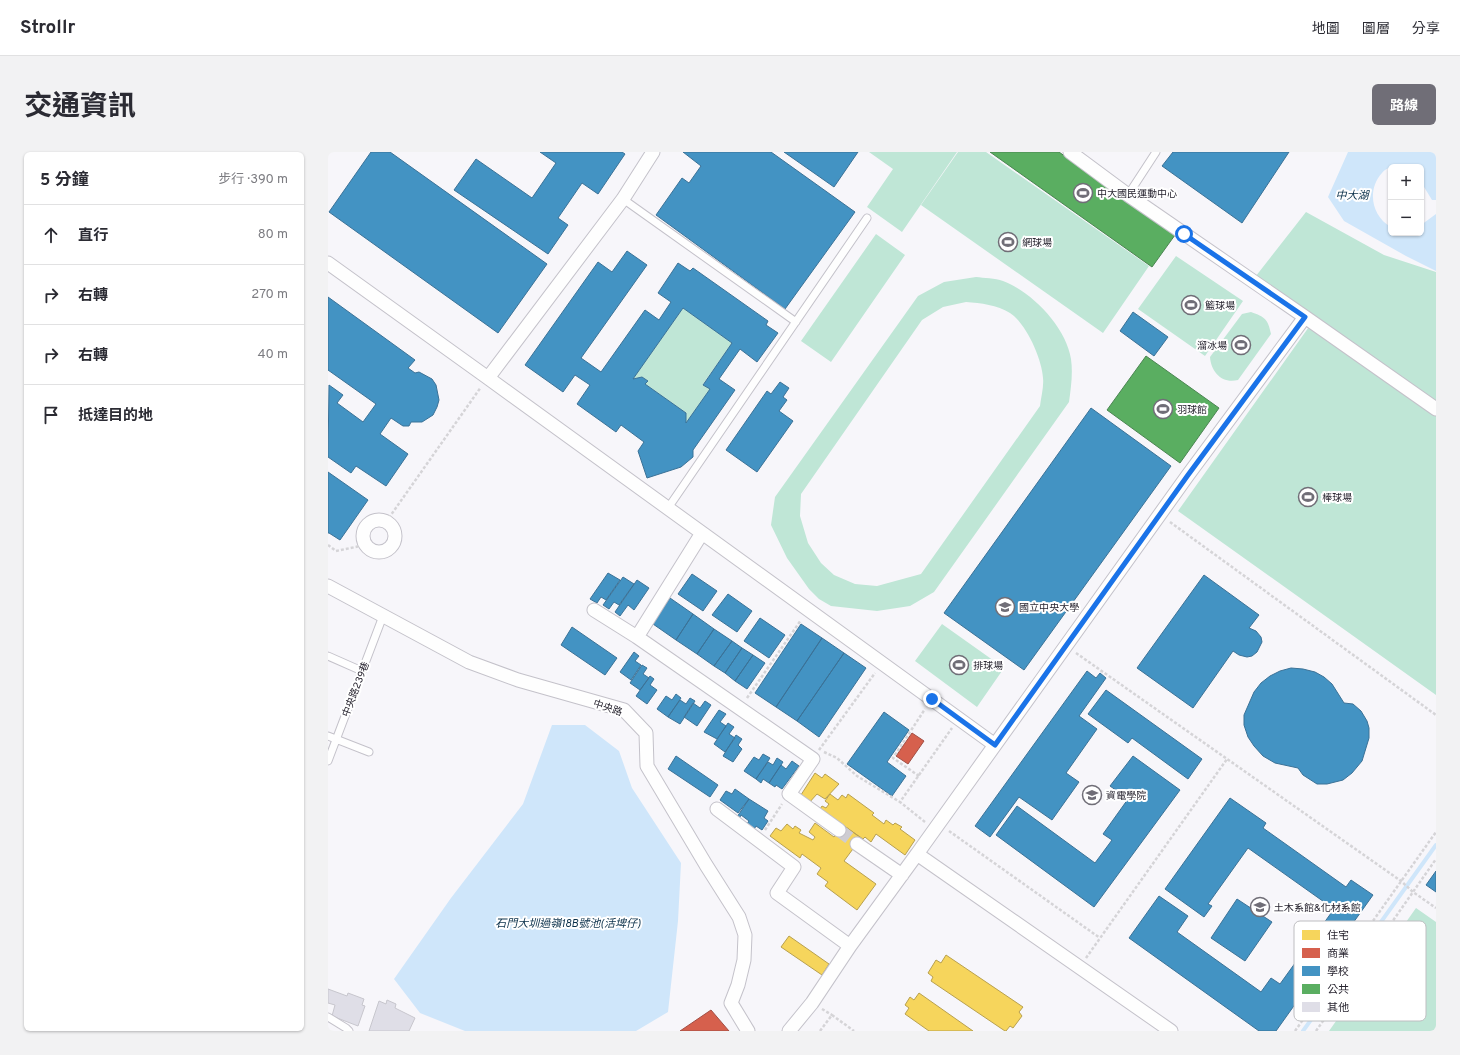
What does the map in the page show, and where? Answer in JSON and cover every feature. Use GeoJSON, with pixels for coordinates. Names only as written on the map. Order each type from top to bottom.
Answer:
{"type":"FeatureCollection","features":[{"type":"Feature","properties":{"kind":"street"},"geometry":{"type":"LineString","coordinates":[[486,380],[623,199],[652,152]]}},
{"type":"Feature","properties":{"kind":"street"},"geometry":{"type":"LineString","coordinates":[[1070,152],[1128,196],[1436,409]]}},
{"type":"Feature","properties":{"kind":"street"},"geometry":{"type":"LineString","coordinates":[[328,263],[486,380],[668,508],[995,745]]}},
{"type":"Feature","properties":{"kind":"street"},"geometry":{"type":"LineString","coordinates":[[789,1031],[812,1003],[850,946],[937,827],[1188,475],[1305,317]]}},
{"type":"Feature","properties":{"kind":"street"},"geometry":{"type":"LineString","coordinates":[[376,520],[386,522],[390,525],[395,534],[395,539],[391,547],[377,553],[368,549],[365,545],[362,534],[367,525],[376,520]]}},
{"type":"Feature","properties":{"kind":"street"},"geometry":{"type":"LineString","coordinates":[[636,637],[702,533]]}},
{"type":"Feature","properties":{"kind":"street","name":"中央路"},"geometry":{"type":"LineString","coordinates":[[328,586],[469,662],[518,680],[624,710],[646,733],[647,766],[706,866],[740,917],[744,935],[744,960],[738,985],[731,1003],[748,1031]]}},
{"type":"Feature","properties":{"kind":"street"},"geometry":{"type":"LineString","coordinates":[[594,610],[636,637],[740,709],[816,755],[789,794],[839,830]]}},
{"type":"Feature","properties":{"kind":"street"},"geometry":{"type":"LineString","coordinates":[[717,809],[794,867],[777,893],[850,946]]}},
{"type":"Feature","properties":{"kind":"street"},"geometry":{"type":"LineString","coordinates":[[857,844],[902,875]]}},
{"type":"Feature","properties":{"kind":"street"},"geometry":{"type":"LineString","coordinates":[[917,854],[1080,966],[1171,1031]]}},
{"type":"Feature","properties":{"kind":"lane"},"geometry":{"type":"LineString","coordinates":[[1128,196],[1156,152]]}},
{"type":"Feature","properties":{"kind":"lane"},"geometry":{"type":"LineString","coordinates":[[623,199],[796,322]]}},
{"type":"Feature","properties":{"kind":"lane"},"geometry":{"type":"LineString","coordinates":[[668,508],[867,218]]}},
{"type":"Feature","properties":{"kind":"lane","name":"中央路239巷"},"geometry":{"type":"LineString","coordinates":[[328,761],[383,616]]}},
{"type":"Feature","properties":{"kind":"lane"},"geometry":{"type":"LineString","coordinates":[[328,656],[362,671]]}},
{"type":"Feature","properties":{"kind":"lane"},"geometry":{"type":"LineString","coordinates":[[328,736],[369,752]]}},
{"type":"Feature","properties":{"kind":"lane"},"geometry":{"type":"LineString","coordinates":[[328,1017],[349,1031]]}},
{"type":"Feature","properties":{"kind":"path"},"geometry":{"type":"LineString","coordinates":[[386,522],[486,380]]}},
{"type":"Feature","properties":{"kind":"path"},"geometry":{"type":"LineString","coordinates":[[1160,515],[1436,715]]}},
{"type":"Feature","properties":{"kind":"path"},"geometry":{"type":"LineString","coordinates":[[328,545],[336,551],[365,545]]}},
{"type":"Feature","properties":{"kind":"path"},"geometry":{"type":"LineString","coordinates":[[740,709],[808,610]]}},
{"type":"Feature","properties":{"kind":"path"},"geometry":{"type":"LineString","coordinates":[[1066,646],[1401,881],[1413,892],[1436,908]]}},
{"type":"Feature","properties":{"kind":"path"},"geometry":{"type":"LineString","coordinates":[[882,663],[816,755],[837,758],[857,776],[900,802],[1100,938]]}},
{"type":"Feature","properties":{"kind":"path"},"geometry":{"type":"LineString","coordinates":[[918,776],[893,758],[932,699]]}},
{"type":"Feature","properties":{"kind":"path"},"geometry":{"type":"LineString","coordinates":[[900,802],[959,719]]}},
{"type":"Feature","properties":{"kind":"path"},"geometry":{"type":"LineString","coordinates":[[1080,966],[1227,759]]}},
{"type":"Feature","properties":{"kind":"path"},"geometry":{"type":"LineString","coordinates":[[759,840],[789,794]]}},
{"type":"Feature","properties":{"kind":"path"},"geometry":{"type":"LineString","coordinates":[[1373,921],[1436,832]]}},
{"type":"Feature","properties":{"kind":"path"},"geometry":{"type":"LineString","coordinates":[[1393,921],[1436,859]]}},
{"type":"Feature","properties":{"kind":"path"},"geometry":{"type":"LineString","coordinates":[[820,1031],[832,1015],[854,1031]]}},
{"type":"Feature","properties":{"kind":"path"},"geometry":{"type":"LineString","coordinates":[[1295,1031],[1302,1021]]}},
{"type":"Feature","properties":{"kind":"path"},"geometry":{"type":"LineString","coordinates":[[1316,1031],[1323,1021]]}},
{"type":"Feature","properties":{"kind":"green space"},"geometry":{"type":"Polygon","coordinates":[[[869,152],[957,152],[902,232],[867,207],[893,169],[869,152]]]}},
{"type":"Feature","properties":{"kind":"green space"},"geometry":{"type":"Polygon","coordinates":[[[958,152],[986,152],[1149,266],[1103,333],[921,205],[958,152]]]}},
{"type":"Feature","properties":{"kind":"green space"},"geometry":{"type":"Polygon","coordinates":[[[1306,212],[1384,255],[1436,272],[1436,406],[1252,281],[1306,212]]]}},
{"type":"Feature","properties":{"kind":"green space"},"geometry":{"type":"Polygon","coordinates":[[[876,234],[905,255],[831,362],[801,341],[876,234]]]}},
{"type":"Feature","properties":{"kind":"green space","name":"籃球場"},"geometry":{"type":"Polygon","coordinates":[[[1176,256],[1243,301],[1205,356],[1138,309],[1176,256]]]}},
{"type":"Feature","properties":{"kind":"green space"},"geometry":{"type":"Polygon","coordinates":[[[976,277],[997,279],[1014,286],[1036,302],[1055,323],[1068,347],[1072,370],[1069,402],[934,592],[910,606],[877,611],[831,606],[819,599],[809,589],[787,558],[771,525],[775,497],[918,296],[944,282],[976,277]],[[966,302],[943,307],[922,320],[801,494],[800,516],[808,543],[821,563],[834,575],[855,584],[877,586],[921,574],[1040,406],[1043,378],[1040,361],[1032,342],[1022,325],[1016,318],[1005,310],[994,306],[966,302]]]}},
{"type":"Feature","properties":{"kind":"green space"},"geometry":{"type":"Polygon","coordinates":[[[683,308],[732,343],[703,384],[710,389],[686,423],[686,413],[645,384],[647,380],[642,377],[633,379],[683,308]]]}},
{"type":"Feature","properties":{"kind":"green space","name":"溜冰場"},"geometry":{"type":"Polygon","coordinates":[[[1251,312],[1260,315],[1265,319],[1269,325],[1271,334],[1238,380],[1227,380],[1218,376],[1215,372],[1210,357],[1242,314],[1251,312]]]}},
{"type":"Feature","properties":{"kind":"green space"},"geometry":{"type":"Polygon","coordinates":[[[1311,324],[1436,413],[1436,695],[1178,511],[1311,324]]]}},
{"type":"Feature","properties":{"kind":"green space","name":"排球場"},"geometry":{"type":"Polygon","coordinates":[[[942,624],[1004,668],[977,707],[915,661],[942,624]]]}},
{"type":"Feature","properties":{"kind":"green space"},"geometry":{"type":"Polygon","coordinates":[[[1416,908],[1436,922],[1436,1031],[1329,1031],[1336,1021],[1426,1021],[1426,921],[1407,921],[1416,908]]]}},
{"type":"Feature","properties":{"kind":"water","name":"中大湖"},"geometry":{"type":"Polygon","coordinates":[[[1348,152],[1436,152],[1436,200],[1432,200],[1424,187],[1424,164],[1388,164],[1388,168],[1377,179],[1374,187],[1373,202],[1379,216],[1388,225],[1388,236],[1424,236],[1424,223],[1436,214],[1436,271],[1344,221],[1328,197],[1348,152]]]}},
{"type":"Feature","properties":{"kind":"water","name":"石門大圳過嶺18B號池(活埤仔)"},"geometry":{"type":"Polygon","coordinates":[[[552,725],[585,725],[619,751],[632,788],[681,863],[678,921],[668,1012],[636,1031],[465,1031],[420,1013],[394,979],[451,898],[523,804],[552,725]]]}},
{"type":"Feature","properties":{"kind":"building: 住宅"},"geometry":{"type":"Polygon","coordinates":[[[815,773],[822,778],[825,774],[839,784],[825,799],[817,794],[808,804],[799,798],[815,773]]]}},
{"type":"Feature","properties":{"kind":"building: 住宅"},"geometry":{"type":"Polygon","coordinates":[[[830,794],[838,800],[842,795],[846,798],[848,794],[874,813],[872,815],[884,824],[886,820],[893,825],[895,823],[902,827],[900,829],[915,840],[905,855],[876,834],[871,842],[865,837],[863,839],[820,809],[822,806],[826,808],[829,804],[825,801],[830,794]]]}},
{"type":"Feature","properties":{"kind":"building: 住宅"},"geometry":{"type":"Polygon","coordinates":[[[815,823],[834,837],[843,825],[861,838],[844,861],[876,884],[857,910],[825,886],[828,882],[817,874],[821,868],[802,854],[800,858],[770,836],[776,828],[781,831],[787,824],[793,829],[795,826],[801,830],[799,833],[813,840],[815,837],[809,832],[815,823]]]}},
{"type":"Feature","properties":{"kind":"building: 住宅"},"geometry":{"type":"Polygon","coordinates":[[[789,936],[829,964],[822,975],[781,947],[789,936]]]}},
{"type":"Feature","properties":{"kind":"building: 住宅"},"geometry":{"type":"Polygon","coordinates":[[[946,955],[1023,1007],[1019,1012],[1022,1016],[1013,1028],[1010,1026],[1005,1031],[931,981],[933,977],[928,973],[936,960],[941,963],[946,955]]]}},
{"type":"Feature","properties":{"kind":"building: 住宅"},"geometry":{"type":"Polygon","coordinates":[[[919,993],[973,1031],[929,1031],[905,1014],[909,1008],[905,1005],[910,997],[914,1000],[919,993]]]}},
{"type":"Feature","properties":{"kind":"building: 商業"},"geometry":{"type":"Polygon","coordinates":[[[912,733],[924,741],[908,764],[896,756],[912,733]]]}},
{"type":"Feature","properties":{"kind":"building: 商業"},"geometry":{"type":"Polygon","coordinates":[[[711,1010],[729,1031],[680,1031],[711,1010]]]}},
{"type":"Feature","properties":{"kind":"building: 學校"},"geometry":{"type":"Polygon","coordinates":[[[371,152],[390,152],[547,264],[498,333],[329,212],[371,152]]]}},
{"type":"Feature","properties":{"kind":"building: 學校"},"geometry":{"type":"Polygon","coordinates":[[[540,152],[622,152],[625,154],[598,194],[582,183],[558,218],[568,225],[548,254],[454,190],[476,159],[532,198],[556,163],[540,152]]]}},
{"type":"Feature","properties":{"kind":"building: 學校"},"geometry":{"type":"Polygon","coordinates":[[[683,152],[771,152],[855,212],[785,309],[656,215],[682,178],[689,183],[701,166],[683,152]]]}},
{"type":"Feature","properties":{"kind":"building: 學校"},"geometry":{"type":"Polygon","coordinates":[[[784,152],[858,152],[834,187],[784,152]]]}},
{"type":"Feature","properties":{"kind":"building: 學校"},"geometry":{"type":"Polygon","coordinates":[[[1173,152],[1289,152],[1242,223],[1162,166],[1173,152]]]}},
{"type":"Feature","properties":{"kind":"building: 學校"},"geometry":{"type":"Polygon","coordinates":[[[627,251],[647,265],[581,358],[601,372],[645,310],[659,320],[671,302],[658,293],[678,263],[690,271],[693,268],[768,321],[766,325],[778,333],[757,362],[740,349],[719,379],[735,390],[693,450],[693,457],[681,467],[647,478],[638,451],[644,442],[621,425],[616,432],[577,404],[590,385],[575,375],[563,392],[525,365],[598,262],[612,272],[627,251]],[[683,308],[633,379],[642,377],[648,381],[645,384],[686,413],[686,423],[710,389],[703,385],[732,343],[683,308]]]}},
{"type":"Feature","properties":{"kind":"building: 學校"},"geometry":{"type":"Polygon","coordinates":[[[328,297],[415,360],[408,368],[415,373],[419,372],[432,379],[436,385],[439,400],[433,415],[422,422],[411,422],[409,426],[403,426],[391,418],[380,434],[408,454],[386,486],[356,466],[351,473],[328,457],[329,385],[343,395],[337,403],[363,422],[376,404],[328,370],[328,297]]]}},
{"type":"Feature","properties":{"kind":"building: 學校"},"geometry":{"type":"Polygon","coordinates":[[[1133,312],[1168,337],[1154,356],[1120,331],[1133,312]]]}},
{"type":"Feature","properties":{"kind":"building: 學校"},"geometry":{"type":"Polygon","coordinates":[[[780,382],[789,388],[783,397],[787,400],[779,411],[793,421],[757,472],[726,450],[767,391],[771,394],[780,382]]]}},
{"type":"Feature","properties":{"kind":"building: 學校"},"geometry":{"type":"Polygon","coordinates":[[[1091,408],[1171,466],[1024,670],[944,613],[1091,408]]]}},
{"type":"Feature","properties":{"kind":"building: 學校"},"geometry":{"type":"Polygon","coordinates":[[[328,472],[368,500],[340,540],[328,533],[328,472]]]}},
{"type":"Feature","properties":{"kind":"building: 學校"},"geometry":{"type":"Polygon","coordinates":[[[608,573],[620,580],[606,600],[601,597],[597,603],[590,599],[608,573]]]}},
{"type":"Feature","properties":{"kind":"building: 學校"},"geometry":{"type":"Polygon","coordinates":[[[692,574],[717,591],[703,611],[678,594],[692,574]]]}},
{"type":"Feature","properties":{"kind":"building: 學校"},"geometry":{"type":"Polygon","coordinates":[[[1204,575],[1259,615],[1249,628],[1256,631],[1261,637],[1262,642],[1257,652],[1252,656],[1247,657],[1239,655],[1233,651],[1193,708],[1137,668],[1204,575]]]}},
{"type":"Feature","properties":{"kind":"building: 學校"},"geometry":{"type":"Polygon","coordinates":[[[623,577],[634,584],[619,605],[614,602],[609,609],[603,605],[623,577]]]}},
{"type":"Feature","properties":{"kind":"building: 學校"},"geometry":{"type":"Polygon","coordinates":[[[637,580],[649,588],[634,610],[628,605],[620,616],[615,612],[637,580]]]}},
{"type":"Feature","properties":{"kind":"building: 學校"},"geometry":{"type":"Polygon","coordinates":[[[728,594],[752,611],[737,632],[712,615],[728,594]]]}},
{"type":"Feature","properties":{"kind":"building: 學校"},"geometry":{"type":"Polygon","coordinates":[[[670,598],[693,614],[676,640],[653,624],[670,598]]]}},
{"type":"Feature","properties":{"kind":"building: 學校"},"geometry":{"type":"Polygon","coordinates":[[[693,614],[714,629],[697,654],[676,640],[693,614]]]}},
{"type":"Feature","properties":{"kind":"building: 學校"},"geometry":{"type":"Polygon","coordinates":[[[760,618],[785,635],[769,658],[744,641],[760,618]]]}},
{"type":"Feature","properties":{"kind":"building: 學校"},"geometry":{"type":"Polygon","coordinates":[[[801,624],[822,638],[776,707],[755,693],[801,624]]]}},
{"type":"Feature","properties":{"kind":"building: 學校"},"geometry":{"type":"Polygon","coordinates":[[[572,627],[617,658],[605,675],[561,645],[572,627]]]}},
{"type":"Feature","properties":{"kind":"building: 學校"},"geometry":{"type":"Polygon","coordinates":[[[714,629],[732,641],[714,666],[697,654],[714,629]]]}},
{"type":"Feature","properties":{"kind":"building: 學校"},"geometry":{"type":"Polygon","coordinates":[[[822,638],[844,653],[797,721],[776,707],[822,638]]]}},
{"type":"Feature","properties":{"kind":"building: 學校"},"geometry":{"type":"Polygon","coordinates":[[[732,641],[742,648],[725,673],[714,666],[732,641]]]}},
{"type":"Feature","properties":{"kind":"building: 學校"},"geometry":{"type":"Polygon","coordinates":[[[742,648],[753,655],[735,681],[725,673],[742,648]]]}},
{"type":"Feature","properties":{"kind":"building: 學校"},"geometry":{"type":"Polygon","coordinates":[[[634,652],[639,656],[635,661],[641,665],[631,680],[620,672],[634,652]]]}},
{"type":"Feature","properties":{"kind":"building: 學校"},"geometry":{"type":"Polygon","coordinates":[[[844,653],[866,668],[819,737],[797,721],[844,653]]]}},
{"type":"Feature","properties":{"kind":"building: 學校"},"geometry":{"type":"Polygon","coordinates":[[[753,655],[765,663],[747,689],[735,681],[753,655]]]}},
{"type":"Feature","properties":{"kind":"building: 學校"},"geometry":{"type":"Polygon","coordinates":[[[642,665],[647,668],[643,674],[649,678],[640,690],[630,683],[642,665]]]}},
{"type":"Feature","properties":{"kind":"building: 學校"},"geometry":{"type":"Polygon","coordinates":[[[1291,668],[1315,672],[1324,677],[1332,684],[1344,703],[1353,704],[1361,711],[1367,721],[1369,738],[1362,761],[1352,773],[1343,780],[1327,784],[1317,784],[1303,775],[1298,768],[1275,763],[1263,756],[1248,737],[1244,725],[1244,715],[1254,692],[1261,683],[1270,676],[1291,668]]]}},
{"type":"Feature","properties":{"kind":"building: 學校"},"geometry":{"type":"Polygon","coordinates":[[[1087,671],[1096,678],[1100,673],[1106,678],[1079,716],[1097,729],[1066,773],[1079,782],[1052,820],[1019,797],[990,837],[975,826],[1087,671]]]}},
{"type":"Feature","properties":{"kind":"building: 學校"},"geometry":{"type":"Polygon","coordinates":[[[650,676],[654,679],[650,685],[657,690],[647,704],[636,696],[650,676]]]}},
{"type":"Feature","properties":{"kind":"building: 學校"},"geometry":{"type":"Polygon","coordinates":[[[1106,690],[1202,759],[1188,779],[1132,738],[1128,743],[1088,714],[1106,690]]]}},
{"type":"Feature","properties":{"kind":"building: 學校"},"geometry":{"type":"Polygon","coordinates":[[[676,694],[681,698],[668,717],[657,709],[666,696],[672,700],[676,694]]]}},
{"type":"Feature","properties":{"kind":"building: 學校"},"geometry":{"type":"Polygon","coordinates":[[[690,698],[695,701],[680,724],[668,717],[680,700],[686,704],[690,698]]]}},
{"type":"Feature","properties":{"kind":"building: 學校"},"geometry":{"type":"Polygon","coordinates":[[[705,701],[711,705],[697,726],[684,717],[693,703],[700,708],[705,701]]]}},
{"type":"Feature","properties":{"kind":"building: 學校"},"geometry":{"type":"Polygon","coordinates":[[[719,710],[726,714],[720,722],[726,726],[717,739],[704,732],[719,710]]]}},
{"type":"Feature","properties":{"kind":"building: 學校"},"geometry":{"type":"Polygon","coordinates":[[[884,712],[909,730],[887,762],[906,776],[892,796],[847,764],[884,712]]]}},
{"type":"Feature","properties":{"kind":"building: 學校"},"geometry":{"type":"Polygon","coordinates":[[[728,723],[734,727],[729,734],[735,738],[725,752],[714,744],[728,723]]]}},
{"type":"Feature","properties":{"kind":"building: 學校"},"geometry":{"type":"Polygon","coordinates":[[[736,735],[742,739],[738,745],[742,749],[733,762],[723,756],[736,735]]]}},
{"type":"Feature","properties":{"kind":"building: 學校"},"geometry":{"type":"Polygon","coordinates":[[[763,754],[770,758],[756,779],[744,771],[754,757],[759,760],[763,754]]]}},
{"type":"Feature","properties":{"kind":"building: 學校"},"geometry":{"type":"Polygon","coordinates":[[[676,756],[718,785],[710,797],[668,769],[676,756]]]}},
{"type":"Feature","properties":{"kind":"building: 學校"},"geometry":{"type":"Polygon","coordinates":[[[1133,756],[1180,790],[1094,907],[996,835],[1017,806],[1095,863],[1112,840],[1103,834],[1128,799],[1110,786],[1133,756]]]}},
{"type":"Feature","properties":{"kind":"building: 學校"},"geometry":{"type":"Polygon","coordinates":[[[777,758],[783,762],[769,783],[763,779],[761,783],[756,779],[768,762],[773,765],[777,758]]]}},
{"type":"Feature","properties":{"kind":"building: 學校"},"geometry":{"type":"Polygon","coordinates":[[[792,761],[799,766],[782,789],[769,783],[781,765],[786,769],[792,761]]]}},
{"type":"Feature","properties":{"kind":"building: 學校"},"geometry":{"type":"Polygon","coordinates":[[[735,789],[749,799],[738,813],[720,800],[726,791],[732,794],[735,789]]]}},
{"type":"Feature","properties":{"kind":"building: 學校"},"geometry":{"type":"Polygon","coordinates":[[[1230,798],[1266,823],[1263,828],[1346,887],[1351,880],[1373,895],[1354,921],[1325,921],[1334,909],[1248,848],[1208,904],[1212,906],[1204,917],[1165,889],[1230,798]]]}},
{"type":"Feature","properties":{"kind":"building: 學校"},"geometry":{"type":"Polygon","coordinates":[[[749,799],[768,811],[764,818],[768,821],[762,830],[756,826],[752,833],[744,828],[749,821],[741,815],[739,819],[737,817],[749,799]]]}},
{"type":"Feature","properties":{"kind":"building: 學校"},"geometry":{"type":"Polygon","coordinates":[[[1436,871],[1436,892],[1426,885],[1436,871]]]}},
{"type":"Feature","properties":{"kind":"building: 學校"},"geometry":{"type":"Polygon","coordinates":[[[1159,896],[1188,916],[1177,932],[1261,992],[1271,978],[1280,984],[1294,965],[1294,1006],[1276,1031],[1259,1031],[1129,938],[1159,896]]]}},
{"type":"Feature","properties":{"kind":"building: 學校"},"geometry":{"type":"Polygon","coordinates":[[[1237,899],[1272,922],[1245,961],[1211,938],[1237,899]]]}},
{"type":"Feature","properties":{"kind":"building: 公共","name":"中大國民運動中心"},"geometry":{"type":"Polygon","coordinates":[[[990,152],[1059,152],[1175,235],[1152,267],[990,152]]]}},
{"type":"Feature","properties":{"kind":"building: 公共","name":"羽球館"},"geometry":{"type":"Polygon","coordinates":[[[1146,356],[1219,408],[1180,463],[1107,410],[1146,356]]]}},
{"type":"Feature","properties":{"kind":"building: 其他"},"geometry":{"type":"Polygon","coordinates":[[[328,989],[347,996],[348,993],[364,999],[362,1005],[365,1006],[358,1026],[332,1016],[335,1005],[328,1003],[328,989]]]}},
{"type":"Feature","properties":{"kind":"building: 其他"},"geometry":{"type":"Polygon","coordinates":[[[387,1000],[396,1004],[395,1008],[415,1018],[409,1031],[369,1031],[379,1001],[386,1004],[387,1000]]]}},
{"type":"Feature","properties":{"kind":"waterway"},"geometry":{"type":"LineString","coordinates":[[1382,921],[1436,845]]}},
{"type":"Feature","properties":{"kind":"waterway"},"geometry":{"type":"LineString","coordinates":[[1303,1031],[1310,1021]]}},
{"type":"Feature","properties":{"kind":"tunnel"},"geometry":{"type":"LineString","coordinates":[[839,830],[857,844]]}},
{"type":"Feature","properties":{"kind":"place","name":"中大國民運動中心"},"geometry":{"type":"Point","coordinates":[1083,193]}},
{"type":"Feature","properties":{"kind":"place","name":"網球場"},"geometry":{"type":"Point","coordinates":[1008,242]}},
{"type":"Feature","properties":{"kind":"place","name":"籃球場"},"geometry":{"type":"Point","coordinates":[1191,305]}},
{"type":"Feature","properties":{"kind":"place","name":"溜冰場"},"geometry":{"type":"Point","coordinates":[1241,345]}},
{"type":"Feature","properties":{"kind":"place","name":"羽球館"},"geometry":{"type":"Point","coordinates":[1163,409]}},
{"type":"Feature","properties":{"kind":"place","name":"棒球場"},"geometry":{"type":"Point","coordinates":[1308,497]}},
{"type":"Feature","properties":{"kind":"place","name":"國立中央大學"},"geometry":{"type":"Point","coordinates":[1005,607]}},
{"type":"Feature","properties":{"kind":"place","name":"排球場"},"geometry":{"type":"Point","coordinates":[959,665]}},
{"type":"Feature","properties":{"kind":"place","name":"資電學院"},"geometry":{"type":"Point","coordinates":[1092,795]}},
{"type":"Feature","properties":{"kind":"place","name":"土木系館&化材系館"},"geometry":{"type":"Point","coordinates":[1260,907]}},
{"type":"Feature","properties":{"kind":"route"},"geometry":{"type":"LineString","coordinates":[[932,699],[995,745],[1188,475],[1305,317],[1184,234]]}}]}
